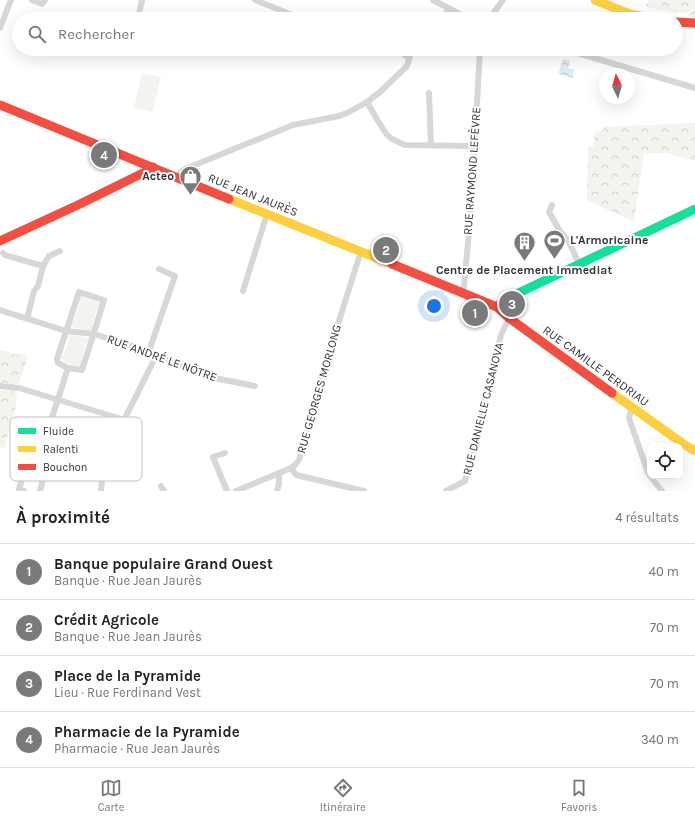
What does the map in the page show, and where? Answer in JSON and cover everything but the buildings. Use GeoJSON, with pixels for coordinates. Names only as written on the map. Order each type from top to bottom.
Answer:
{"type":"FeatureCollection","features":[{"type":"Feature","properties":{"kind":"main road"},"geometry":{"type":"LineString","coordinates":[[595,0],[625,12]]}},
{"type":"Feature","properties":{"kind":"main road"},"geometry":{"type":"LineString","coordinates":[[683,22],[695,23]]}},
{"type":"Feature","properties":{"kind":"main road","name":"RUE JEAN JAURÈS"},"geometry":{"type":"LineString","coordinates":[[0,105],[497,307]]}},
{"type":"Feature","properties":{"kind":"main road"},"geometry":{"type":"LineString","coordinates":[[0,241],[116,188],[153,167]]}},
{"type":"Feature","properties":{"kind":"main road"},"geometry":{"type":"LineString","coordinates":[[497,307],[504,300],[695,208]]}},
{"type":"Feature","properties":{"kind":"main road","name":"RUE CAMILLE PERDRIAU"},"geometry":{"type":"LineString","coordinates":[[497,307],[558,354],[682,443]]}},
{"type":"Feature","properties":{"kind":"main road","name":"RUE CAMILLE PERDRIAU"},"geometry":{"type":"LineString","coordinates":[[683,443],[695,446]]}},
{"type":"Feature","properties":{"kind":"main road","name":"RUE CAMILLE PERDRIAU"},"geometry":{"type":"LineString","coordinates":[[683,444],[695,451]]}},
{"type":"Feature","properties":{"kind":"street"},"geometry":{"type":"LineString","coordinates":[[0,28],[11,0]]}},
{"type":"Feature","properties":{"kind":"street"},"geometry":{"type":"LineString","coordinates":[[32,0],[42,4],[45,0]]}},
{"type":"Feature","properties":{"kind":"street"},"geometry":{"type":"LineString","coordinates":[[139,12],[142,0]]}},
{"type":"Feature","properties":{"kind":"street"},"geometry":{"type":"LineString","coordinates":[[255,0],[285,12]]}},
{"type":"Feature","properties":{"kind":"street"},"geometry":{"type":"LineString","coordinates":[[433,0],[456,12]]}},
{"type":"Feature","properties":{"kind":"street"},"geometry":{"type":"LineString","coordinates":[[494,12],[503,0]]}},
{"type":"Feature","properties":{"kind":"street"},"geometry":{"type":"LineString","coordinates":[[447,12],[450,9]]}},
{"type":"Feature","properties":{"kind":"street"},"geometry":{"type":"LineString","coordinates":[[178,177],[185,169],[293,125],[339,116],[349,112],[381,92],[407,66],[409,57],[406,56]]}},
{"type":"Feature","properties":{"kind":"street","name":"RUE RAYMOND LEFÈVRE"},"geometry":{"type":"LineString","coordinates":[[462,292],[464,284],[470,210],[480,56]]}},
{"type":"Feature","properties":{"kind":"street"},"geometry":{"type":"LineString","coordinates":[[588,56],[695,88]]}},
{"type":"Feature","properties":{"kind":"street"},"geometry":{"type":"LineString","coordinates":[[429,93],[431,146]]}},
{"type":"Feature","properties":{"kind":"street"},"geometry":{"type":"LineString","coordinates":[[367,102],[387,135],[405,145],[474,146]]}},
{"type":"Feature","properties":{"kind":"street"},"geometry":{"type":"LineString","coordinates":[[552,205],[549,212],[560,231],[569,242],[580,264]]}},
{"type":"Feature","properties":{"kind":"street"},"geometry":{"type":"LineString","coordinates":[[243,291],[267,214]]}},
{"type":"Feature","properties":{"kind":"street"},"geometry":{"type":"LineString","coordinates":[[27,318],[34,291],[38,286],[44,266],[49,256],[60,250]]}},
{"type":"Feature","properties":{"kind":"street","name":"RUE GEORGES MORLONG"},"geometry":{"type":"LineString","coordinates":[[236,491],[291,468],[299,460],[317,391],[361,251]]}},
{"type":"Feature","properties":{"kind":"street"},"geometry":{"type":"LineString","coordinates":[[2,253],[44,266]]}},
{"type":"Feature","properties":{"kind":"street"},"geometry":{"type":"LineString","coordinates":[[149,351],[175,276],[159,269]]}},
{"type":"Feature","properties":{"kind":"street"},"geometry":{"type":"LineString","coordinates":[[79,292],[104,300],[94,334],[82,370],[68,368],[58,363],[57,359],[79,292]]}},
{"type":"Feature","properties":{"kind":"street","name":"RUE ANDRÉ LE NÔTRE"},"geometry":{"type":"LineString","coordinates":[[0,310],[66,331],[94,334],[149,351],[204,376],[255,386]]}},
{"type":"Feature","properties":{"kind":"street","name":"RUE DANIELLE CASANOVA"},"geometry":{"type":"LineString","coordinates":[[446,491],[465,482],[501,335],[510,318]]}},
{"type":"Feature","properties":{"kind":"street"},"geometry":{"type":"LineString","coordinates":[[126,417],[157,354]]}},
{"type":"Feature","properties":{"kind":"street"},"geometry":{"type":"LineString","coordinates":[[52,417],[68,368]]}},
{"type":"Feature","properties":{"kind":"street"},"geometry":{"type":"LineString","coordinates":[[0,386],[19,388],[114,417]]}},
{"type":"Feature","properties":{"kind":"street"},"geometry":{"type":"LineString","coordinates":[[632,406],[629,418],[647,470]]}},
{"type":"Feature","properties":{"kind":"street"},"geometry":{"type":"LineString","coordinates":[[225,453],[213,457],[227,491]]}},
{"type":"Feature","properties":{"kind":"street"},"geometry":{"type":"LineString","coordinates":[[291,468],[296,474],[364,491]]}},
{"type":"Feature","properties":{"kind":"street"},"geometry":{"type":"LineString","coordinates":[[277,491],[279,484],[279,473]]}},
{"type":"Feature","properties":{"kind":"street"},"geometry":{"type":"LineString","coordinates":[[652,479],[662,491]]}},
{"type":"Feature","properties":{"kind":"street"},"geometry":{"type":"LineString","coordinates":[[22,481],[19,489],[24,491]]}},
{"type":"Feature","properties":{"kind":"street"},"geometry":{"type":"LineString","coordinates":[[40,491],[43,481]]}},
{"type":"Feature","properties":{"kind":"street"},"geometry":{"type":"LineString","coordinates":[[101,491],[102,481]]}},
{"type":"Feature","properties":{"kind":"green space"},"geometry":{"type":"Polygon","coordinates":[[[649,0],[695,0],[695,18],[687,17],[689,13],[673,12],[646,7],[649,0]]]}},
{"type":"Feature","properties":{"kind":"green space"},"geometry":{"type":"Polygon","coordinates":[[[142,73],[161,77],[152,112],[134,108],[142,73]]]}},
{"type":"Feature","properties":{"kind":"green space"},"geometry":{"type":"Polygon","coordinates":[[[695,123],[695,161],[666,153],[644,153],[634,222],[587,200],[588,147],[593,147],[595,133],[603,131],[603,127],[695,123]]]}},
{"type":"Feature","properties":{"kind":"green space"},"geometry":{"type":"Polygon","coordinates":[[[82,295],[97,300],[101,307],[98,307],[92,325],[95,326],[89,331],[72,327],[71,324],[71,319],[74,320],[80,302],[77,301],[82,295]]]}},
{"type":"Feature","properties":{"kind":"green space"},"geometry":{"type":"Polygon","coordinates":[[[69,335],[89,339],[89,344],[86,343],[81,361],[83,362],[81,366],[78,367],[64,362],[61,358],[61,356],[64,356],[69,338],[67,337],[69,335]]]}},
{"type":"Feature","properties":{"kind":"green space"},"geometry":{"type":"Polygon","coordinates":[[[0,349],[17,355],[18,353],[28,356],[19,384],[0,383],[0,349]]]}},
{"type":"Feature","properties":{"kind":"green space"},"geometry":{"type":"Polygon","coordinates":[[[0,391],[17,391],[15,412],[13,417],[10,417],[10,428],[4,448],[0,447],[0,391]]]}},
{"type":"Feature","properties":{"kind":"water"},"geometry":{"type":"Polygon","coordinates":[[[563,59],[570,61],[568,68],[574,70],[573,78],[558,74],[563,59]]]}},
{"type":"Feature","properties":{"kind":"traffic: fast"},"geometry":{"type":"LineString","coordinates":[[497,307],[504,300],[695,209]]}},
{"type":"Feature","properties":{"kind":"traffic: slow"},"geometry":{"type":"LineString","coordinates":[[595,0],[625,12]]}},
{"type":"Feature","properties":{"kind":"traffic: slow"},"geometry":{"type":"LineString","coordinates":[[229,199],[392,264]]}},
{"type":"Feature","properties":{"kind":"traffic: slow"},"geometry":{"type":"LineString","coordinates":[[612,393],[695,451]]}},
{"type":"Feature","properties":{"kind":"traffic: jam"},"geometry":{"type":"LineString","coordinates":[[683,22],[695,23]]}},
{"type":"Feature","properties":{"kind":"traffic: jam"},"geometry":{"type":"LineString","coordinates":[[0,105],[229,199]]}},
{"type":"Feature","properties":{"kind":"traffic: jam"},"geometry":{"type":"LineString","coordinates":[[0,241],[80,204],[153,167]]}},
{"type":"Feature","properties":{"kind":"traffic: jam"},"geometry":{"type":"LineString","coordinates":[[392,264],[497,307],[509,318],[612,393]]}},
{"type":"Feature","properties":{"kind":"place","name":"Pharmacie de la Pyramide"},"geometry":{"type":"Point","coordinates":[104,155]}},
{"type":"Feature","properties":{"kind":"place","name":"Acteo"},"geometry":{"type":"Point","coordinates":[190,196]}},
{"type":"Feature","properties":{"kind":"place","name":"Crédit Agricole"},"geometry":{"type":"Point","coordinates":[386,250]}},
{"type":"Feature","properties":{"kind":"place","name":"L'Armoricaine"},"geometry":{"type":"Point","coordinates":[554,260]}},
{"type":"Feature","properties":{"kind":"place","name":"Centre de Placement Immediat"},"geometry":{"type":"Point","coordinates":[524,262]}},
{"type":"Feature","properties":{"kind":"place","name":"Place de la Pyramide"},"geometry":{"type":"Point","coordinates":[512,304]}},
{"type":"Feature","properties":{"kind":"place","name":"Banque populaire Grand Ouest"},"geometry":{"type":"Point","coordinates":[475,313]}}]}
